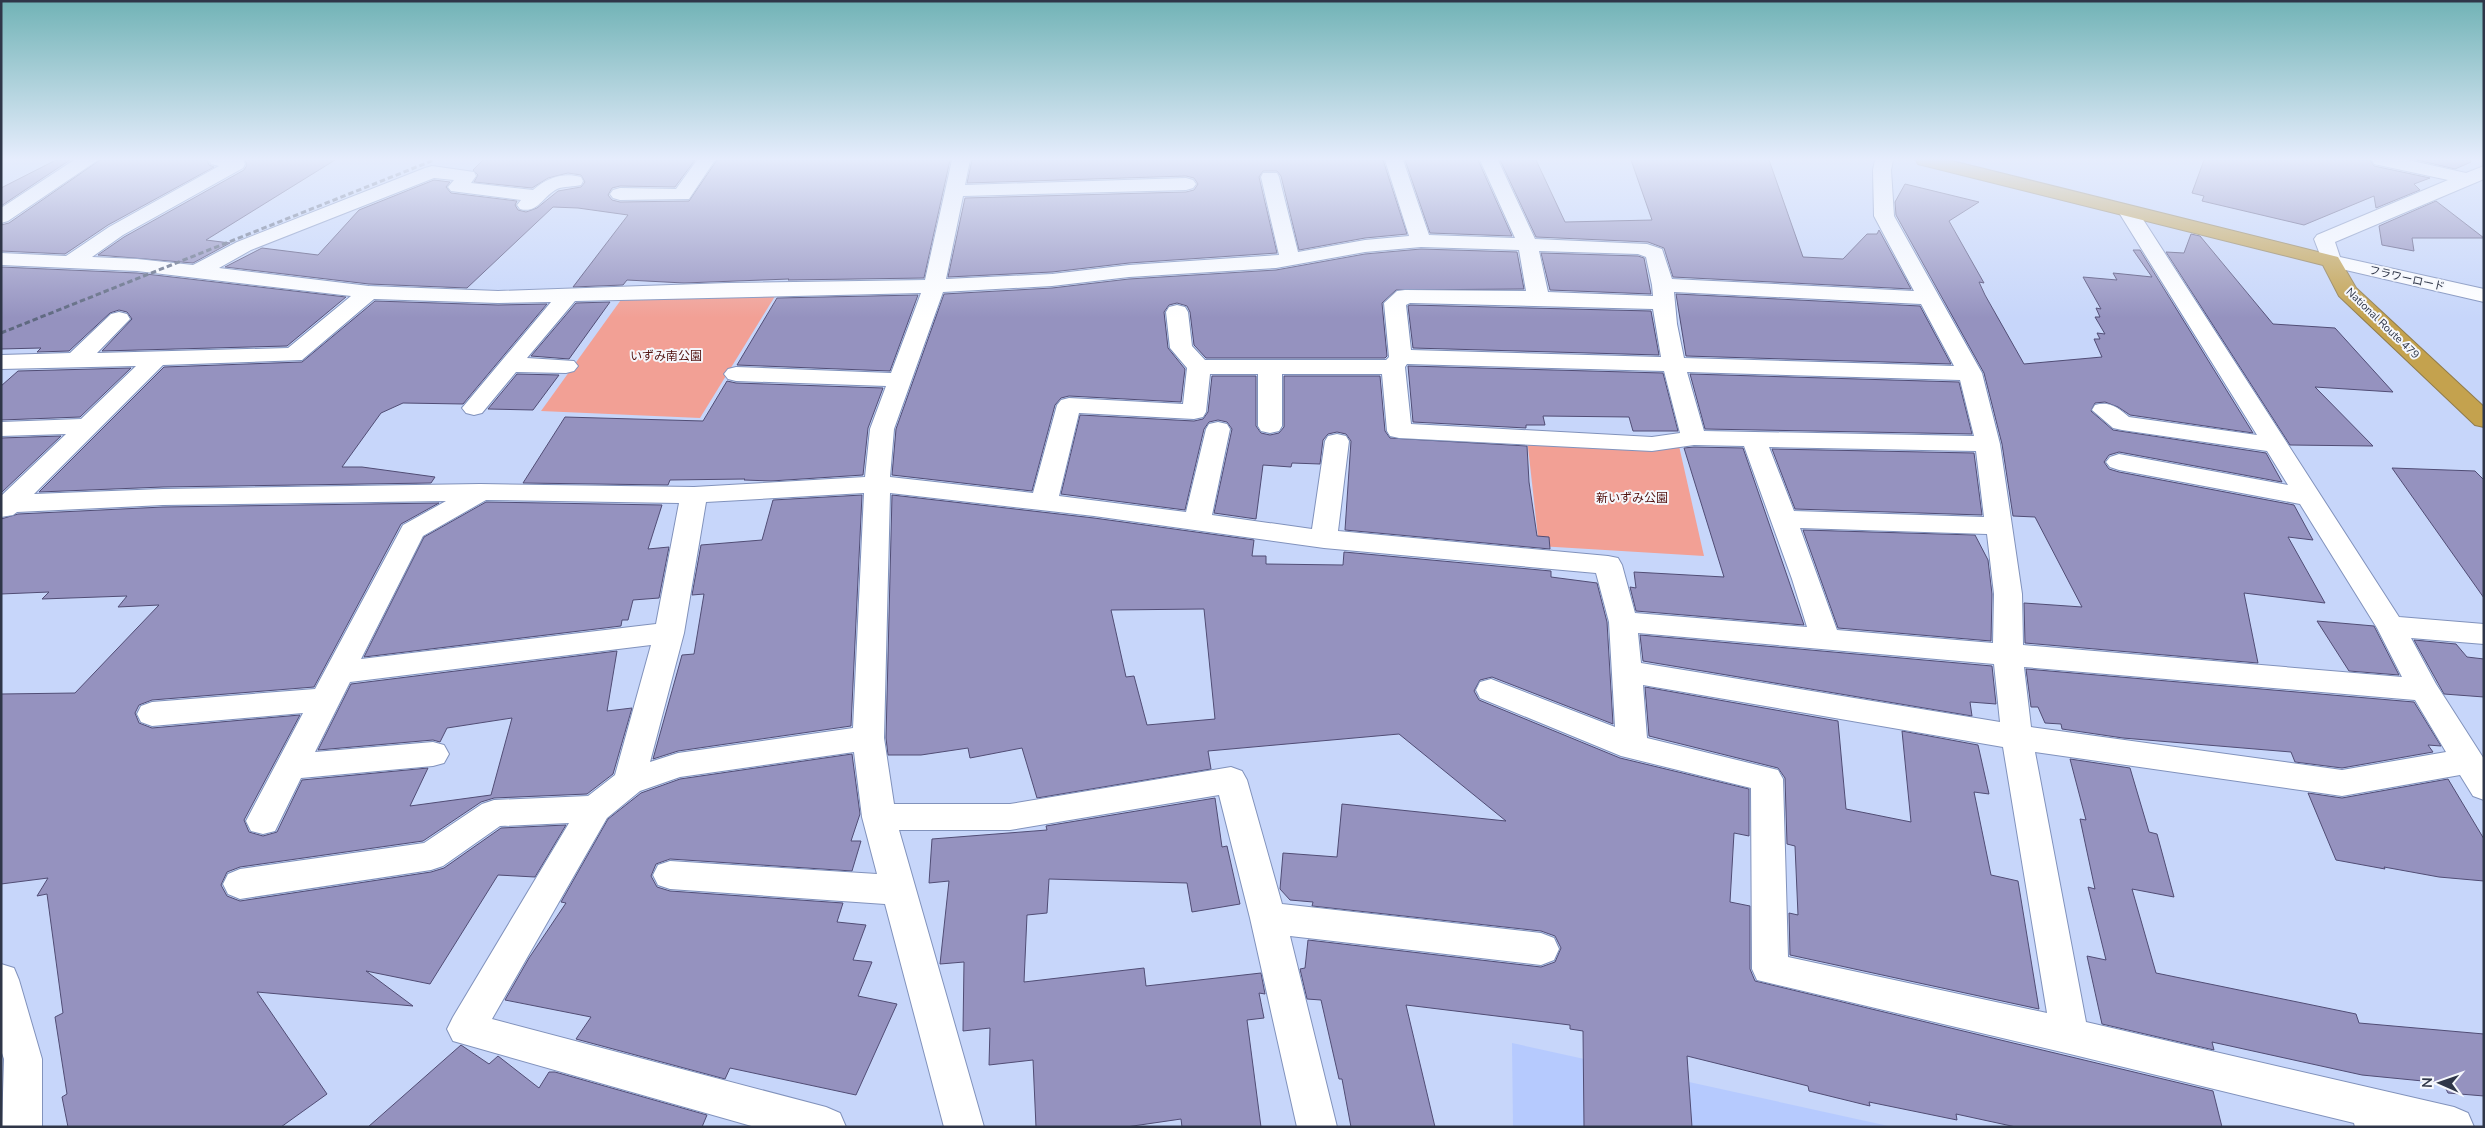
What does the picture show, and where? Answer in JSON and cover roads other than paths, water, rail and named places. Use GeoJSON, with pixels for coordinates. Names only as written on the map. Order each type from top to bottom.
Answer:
{"type":"FeatureCollection","features":[{"type":"Feature","properties":{"kind":"highway"},"geometry":{"type":"LineString","coordinates":[[2135,213],[2331,261]]}},
{"type":"Feature","properties":{"kind":"highway","name":"National Route 479"},"geometry":{"type":"LineString","coordinates":[[2331,261],[2347,291],[2484,420]]}},
{"type":"Feature","properties":{"kind":"street"},"geometry":{"type":"LineString","coordinates":[[72,261],[116,231],[149,213]]}},
{"type":"Feature","properties":{"kind":"street"},"geometry":{"type":"LineString","coordinates":[[196,272],[244,246],[329,213]]}},
{"type":"Feature","properties":{"kind":"street"},"geometry":{"type":"LineString","coordinates":[[949,213],[934,286],[882,430],[877,484],[868,738],[879,817],[964,1127]]}},
{"type":"Feature","properties":{"kind":"street"},"geometry":{"type":"LineString","coordinates":[[1276,213],[1284,267]]}},
{"type":"Feature","properties":{"kind":"street"},"geometry":{"type":"LineString","coordinates":[[1412,213],[1421,241]]}},
{"type":"Feature","properties":{"kind":"street"},"geometry":{"type":"LineString","coordinates":[[1513,213],[1528,245],[1538,298]]}},
{"type":"Feature","properties":{"kind":"street"},"geometry":{"type":"LineString","coordinates":[[1884,213],[1927,298],[1970,373],[1988,444],[2008,594],[2008,656],[2017,738],[2070,1036]]}},
{"type":"Feature","properties":{"kind":"street"},"geometry":{"type":"LineString","coordinates":[[2129,213],[2390,626],[2424,690],[2484,787]]}},
{"type":"Feature","properties":{"kind":"street"},"geometry":{"type":"LineString","coordinates":[[2331,261],[2324,239],[2391,213]]}},
{"type":"Feature","properties":{"kind":"street"},"geometry":{"type":"LineString","coordinates":[[1,259],[72,261],[196,272],[369,292],[498,297],[934,286],[1052,280],[1129,271],[1284,267],[1365,246],[1421,241],[1640,248],[1655,253],[1674,364],[1694,438]]}},
{"type":"Feature","properties":{"kind":"street","name":"フラワーロード"},"geometry":{"type":"LineString","coordinates":[[2331,261],[2484,296]]}},
{"type":"Feature","properties":{"kind":"street"},"geometry":{"type":"LineString","coordinates":[[1,362],[294,355],[369,292]]}},
{"type":"Feature","properties":{"kind":"street"},"geometry":{"type":"LineString","coordinates":[[474,408],[569,294]]}},
{"type":"Feature","properties":{"kind":"street"},"geometry":{"type":"LineString","coordinates":[[1927,298],[1663,294],[1538,298],[1405,296],[1395,303],[1399,431],[1652,444],[1694,438],[1988,444]]}},
{"type":"Feature","properties":{"kind":"street"},"geometry":{"type":"LineString","coordinates":[[1177,312],[1181,348],[1199,367],[1270,367],[1396,362],[1674,364],[1970,373]]}},
{"type":"Feature","properties":{"kind":"street"},"geometry":{"type":"LineString","coordinates":[[76,360],[118,318]]}},
{"type":"Feature","properties":{"kind":"street"},"geometry":{"type":"LineString","coordinates":[[4,507],[157,358]]}},
{"type":"Feature","properties":{"kind":"street"},"geometry":{"type":"LineString","coordinates":[[510,365],[566,366]]}},
{"type":"Feature","properties":{"kind":"street"},"geometry":{"type":"LineString","coordinates":[[1044,502],[1069,405],[1194,412],[1199,367]]}},
{"type":"Feature","properties":{"kind":"street"},"geometry":{"type":"LineString","coordinates":[[1270,367],[1270,426]]}},
{"type":"Feature","properties":{"kind":"street"},"geometry":{"type":"LineString","coordinates":[[736,374],[901,380]]}},
{"type":"Feature","properties":{"kind":"street"},"geometry":{"type":"LineString","coordinates":[[2104,410],[2122,423],[2275,445]]}},
{"type":"Feature","properties":{"kind":"street"},"geometry":{"type":"LineString","coordinates":[[1,429],[88,426]]}},
{"type":"Feature","properties":{"kind":"street"},"geometry":{"type":"LineString","coordinates":[[1197,523],[1218,429]]}},
{"type":"Feature","properties":{"kind":"street"},"geometry":{"type":"LineString","coordinates":[[1754,440],[1826,639]]}},
{"type":"Feature","properties":{"kind":"street"},"geometry":{"type":"LineString","coordinates":[[1324,539],[1337,441]]}},
{"type":"Feature","properties":{"kind":"street"},"geometry":{"type":"LineString","coordinates":[[2119,462],[2308,497]]}},
{"type":"Feature","properties":{"kind":"street"},"geometry":{"type":"LineString","coordinates":[[4,507],[163,497],[480,492],[694,495],[877,484],[1044,502],[1324,539],[1608,565],[1622,622],[1632,747]]}},
{"type":"Feature","properties":{"kind":"street"},"geometry":{"type":"LineString","coordinates":[[263,821],[412,531],[480,492]]}},
{"type":"Feature","properties":{"kind":"street"},"geometry":{"type":"LineString","coordinates":[[629,782],[669,633],[694,495]]}},
{"type":"Feature","properties":{"kind":"street"},"geometry":{"type":"LineString","coordinates":[[1784,519],[1999,526]]}},
{"type":"Feature","properties":{"kind":"street"},"geometry":{"type":"LineString","coordinates":[[1622,622],[2424,690]]}},
{"type":"Feature","properties":{"kind":"street"},"geometry":{"type":"LineString","coordinates":[[2390,626],[2484,634]]}},
{"type":"Feature","properties":{"kind":"street"},"geometry":{"type":"LineString","coordinates":[[340,672],[669,633]]}},
{"type":"Feature","properties":{"kind":"street"},"geometry":{"type":"LineString","coordinates":[[1626,670],[2017,738],[2342,783],[2468,761]]}},
{"type":"Feature","properties":{"kind":"street"},"geometry":{"type":"LineString","coordinates":[[1491,690],[1632,747],[1767,779],[1770,969],[2070,1036],[2372,1118],[2454,1127]]}},
{"type":"Feature","properties":{"kind":"street"},"geometry":{"type":"LineString","coordinates":[[152,714],[326,700]]}},
{"type":"Feature","properties":{"kind":"street"},"geometry":{"type":"LineString","coordinates":[[826,1127],[466,1029],[595,809],[629,782],[678,765],[868,738]]}},
{"type":"Feature","properties":{"kind":"street"},"geometry":{"type":"LineString","coordinates":[[291,766],[433,754]]}},
{"type":"Feature","properties":{"kind":"street"},"geometry":{"type":"LineString","coordinates":[[879,817],[1010,817],[1231,780],[1268,918],[1317,1127]]}},
{"type":"Feature","properties":{"kind":"street"},"geometry":{"type":"LineString","coordinates":[[240,884],[431,856],[494,813],[595,809]]}},
{"type":"Feature","properties":{"kind":"street"},"geometry":{"type":"LineString","coordinates":[[670,876],[899,890]]}},
{"type":"Feature","properties":{"kind":"street"},"geometry":{"type":"LineString","coordinates":[[1268,918],[1541,949]]}},
{"type":"Feature","properties":{"kind":"street"},"geometry":{"type":"LineString","coordinates":[[1,980],[23,1059],[22,1127]]}},
{"type":"Feature","properties":{"kind":"railway"},"geometry":{"type":"LineString","coordinates":[[1,333],[302,213]]}},
{"type":"Feature","properties":{"kind":"park label","name":"いずみ南公園"},"geometry":{"type":"Point","coordinates":[666,356]}},
{"type":"Feature","properties":{"kind":"park label","name":"新いずみ公園"},"geometry":{"type":"Point","coordinates":[1632,498]}}]}
